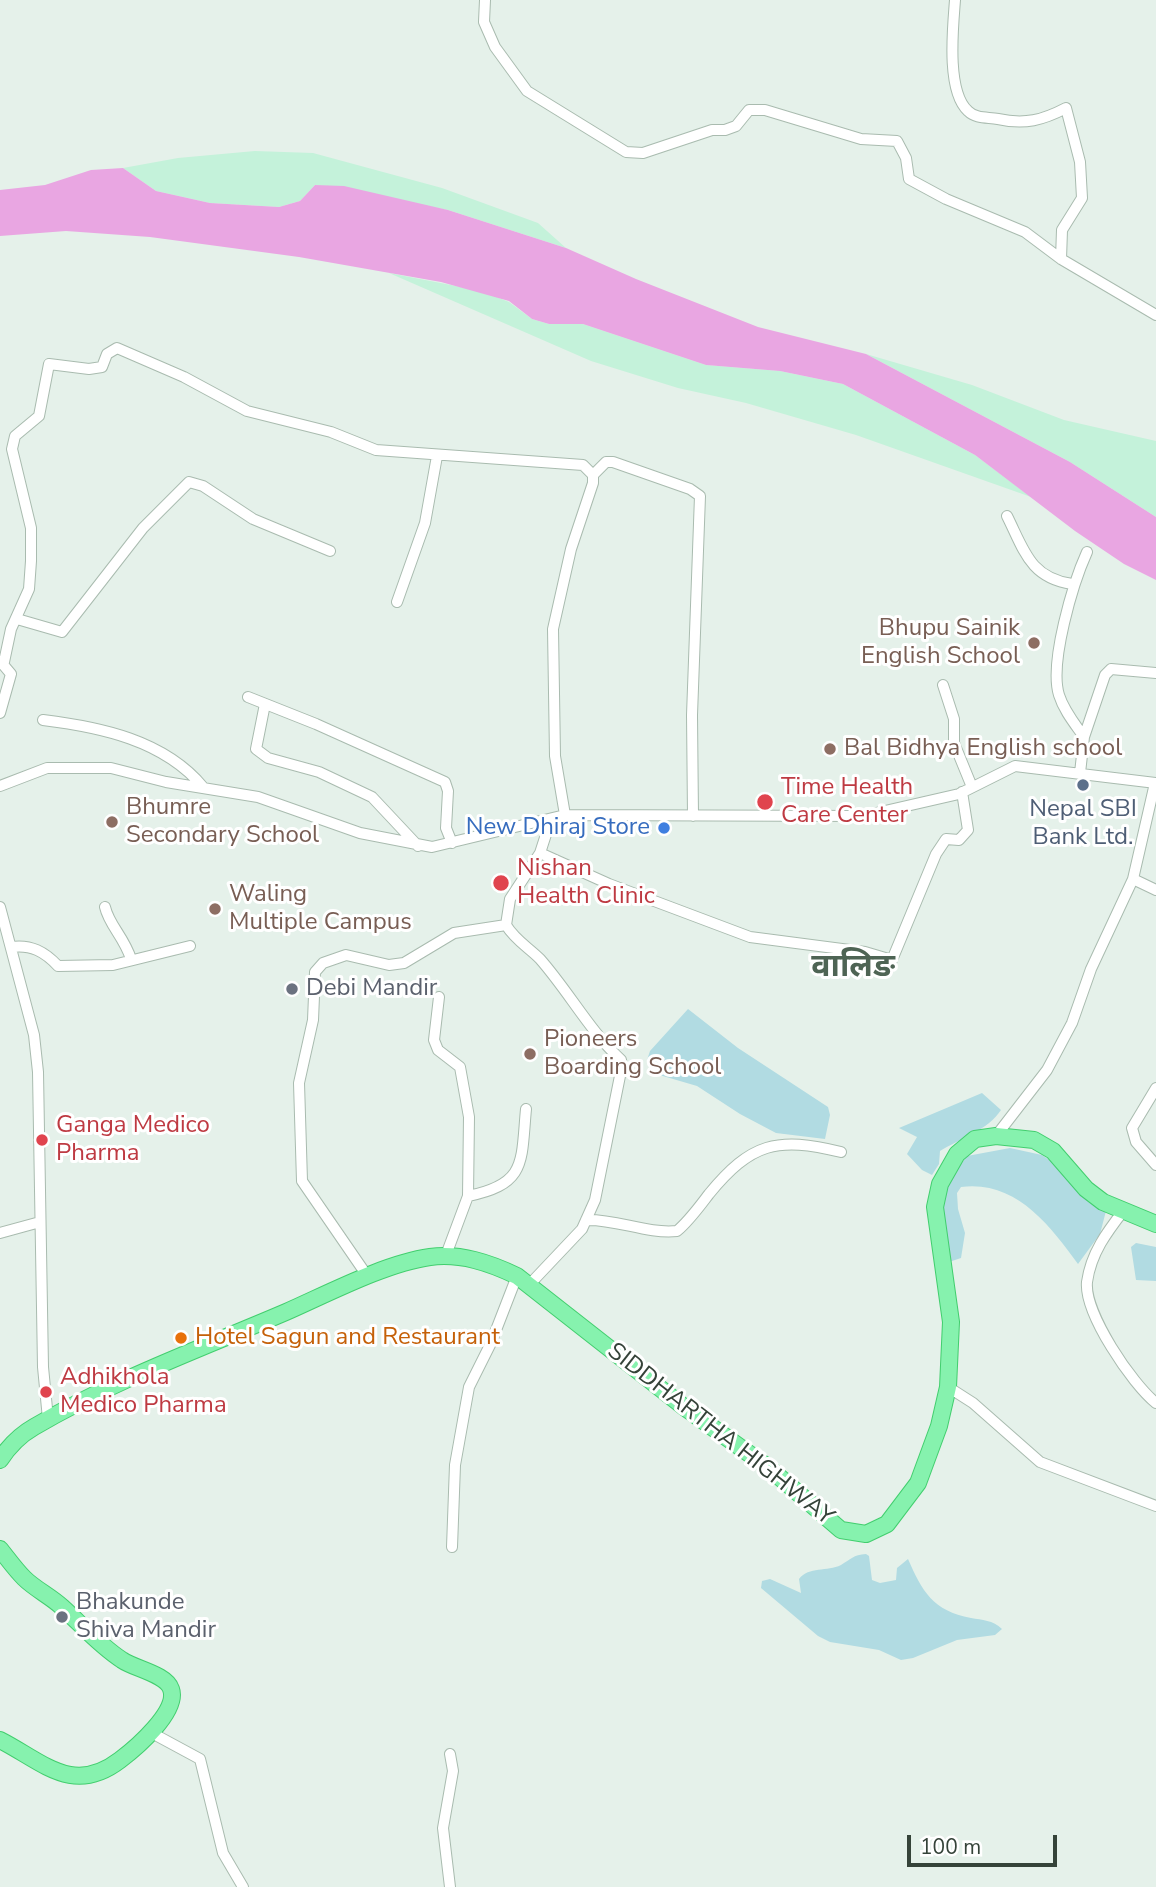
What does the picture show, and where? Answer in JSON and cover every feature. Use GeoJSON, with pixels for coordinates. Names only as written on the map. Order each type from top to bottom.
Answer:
{"type":"FeatureCollection","features":[{"type":"Feature","properties":{"kind":"highway","name":"SIDDHARTHA HIGHWAY"},"geometry":{"type":"LineString","coordinates":[[0,1460],[10,1446],[81,1400],[368,1277],[426,1257],[446,1255],[488,1263],[523,1281],[684,1407],[769,1468],[841,1530],[866,1534],[887,1524],[918,1483],[939,1426],[948,1387],[951,1322],[935,1207],[940,1184],[957,1154],[975,1139],[996,1136],[1034,1140],[1054,1151],[1086,1189],[1103,1202],[1156,1224]]}},
{"type":"Feature","properties":{"kind":"highway"},"geometry":{"type":"LineString","coordinates":[[0,1549],[25,1578],[55,1601],[98,1644],[135,1668],[166,1680],[172,1692],[170,1706],[150,1732],[106,1771],[90,1776],[67,1776],[0,1740]]}},
{"type":"Feature","properties":{"kind":"street"},"geometry":{"type":"LineString","coordinates":[[485,0],[484,22],[495,47],[527,91],[626,152],[643,153],[712,131],[725,130],[736,126],[749,110],[765,110],[861,139],[897,141],[906,158],[909,179],[946,199],[1026,232],[1061,259],[1156,315]]}},
{"type":"Feature","properties":{"kind":"street"},"geometry":{"type":"LineString","coordinates":[[955,0],[952,64],[958,97],[966,110],[975,116],[1012,122],[1040,121],[1066,108],[1080,162],[1082,198],[1062,230],[1061,259]]}},
{"type":"Feature","properties":{"kind":"street"},"geometry":{"type":"LineString","coordinates":[[0,713],[11,674],[2,661],[29,589],[31,528],[12,449],[15,436],[39,416],[49,365],[89,369],[102,367],[107,354],[117,348],[184,377],[247,411],[331,432],[376,450],[437,456],[549,461],[583,465],[593,475]]}},
{"type":"Feature","properties":{"kind":"street"},"geometry":{"type":"LineString","coordinates":[[397,602],[425,523],[437,456]]}},
{"type":"Feature","properties":{"kind":"street"},"geometry":{"type":"LineString","coordinates":[[565,815],[555,756],[553,629],[571,549],[593,475],[606,462],[613,462],[690,489],[700,496],[692,704],[693,816]]}},
{"type":"Feature","properties":{"kind":"street"},"geometry":{"type":"LineString","coordinates":[[17,619],[62,632],[72,624],[143,528],[189,482],[203,486],[253,519],[330,551]]}},
{"type":"Feature","properties":{"kind":"street"},"geometry":{"type":"LineString","coordinates":[[1007,516],[1037,572],[1055,582],[1072,584]]}},
{"type":"Feature","properties":{"kind":"street"},"geometry":{"type":"LineString","coordinates":[[1084,737],[1058,693],[1059,657],[1072,584],[1087,552]]}},
{"type":"Feature","properties":{"kind":"street"},"geometry":{"type":"LineString","coordinates":[[1080,773],[1084,737],[1105,675],[1111,669],[1156,673]]}},
{"type":"Feature","properties":{"kind":"street"},"geometry":{"type":"LineString","coordinates":[[540,853],[628,892],[750,937],[865,952],[892,960],[936,854],[946,839],[959,840],[968,830],[967,790],[954,743],[954,719],[943,685]]}},
{"type":"Feature","properties":{"kind":"street"},"geometry":{"type":"LineString","coordinates":[[248,698],[316,724],[445,782],[448,791],[446,828],[452,843]]}},
{"type":"Feature","properties":{"kind":"street"},"geometry":{"type":"LineString","coordinates":[[265,705],[256,749],[268,758],[319,772],[372,797],[418,846]]}},
{"type":"Feature","properties":{"kind":"street"},"geometry":{"type":"LineString","coordinates":[[43,720],[109,730],[172,758],[203,788]]}},
{"type":"Feature","properties":{"kind":"street"},"geometry":{"type":"LineString","coordinates":[[0,786],[47,768],[111,768],[265,799],[307,817],[418,846],[452,843],[565,815],[863,816],[937,801],[967,790],[1015,766],[1156,783],[1133,879],[1091,969],[1072,1023],[1047,1070],[996,1136]]}},
{"type":"Feature","properties":{"kind":"street"},"geometry":{"type":"LineString","coordinates":[[452,1547],[455,1465],[469,1387],[523,1281],[582,1229],[595,1200],[621,1060],[590,1027],[540,960],[513,938],[506,925],[510,899],[540,853],[551,819]]}},
{"type":"Feature","properties":{"kind":"street"},"geometry":{"type":"LineString","coordinates":[[1133,879],[1156,890]]}},
{"type":"Feature","properties":{"kind":"street"},"geometry":{"type":"LineString","coordinates":[[0,907],[34,1035],[38,1072],[43,1367],[48,1419]]}},
{"type":"Feature","properties":{"kind":"street"},"geometry":{"type":"LineString","coordinates":[[105,907],[107,916],[126,941],[131,959]]}},
{"type":"Feature","properties":{"kind":"street"},"geometry":{"type":"LineString","coordinates":[[368,1277],[302,1181],[299,1083],[313,1020],[315,972],[331,958],[346,955],[389,965],[404,962],[454,933],[506,925]]}},
{"type":"Feature","properties":{"kind":"street"},"geometry":{"type":"LineString","coordinates":[[10,947],[32,948],[48,955],[58,966],[113,965],[190,946]]}},
{"type":"Feature","properties":{"kind":"street"},"geometry":{"type":"LineString","coordinates":[[439,997],[434,1040],[438,1050],[460,1067],[469,1116],[468,1196],[446,1255]]}},
{"type":"Feature","properties":{"kind":"street"},"geometry":{"type":"LineString","coordinates":[[1156,1088],[1132,1128],[1136,1142],[1156,1165]]}},
{"type":"Feature","properties":{"kind":"street"},"geometry":{"type":"LineString","coordinates":[[468,1196],[503,1186],[519,1167],[526,1110]]}},
{"type":"Feature","properties":{"kind":"street"},"geometry":{"type":"LineString","coordinates":[[586,1220],[617,1222],[652,1231],[677,1231],[728,1171],[749,1155],[798,1142],[841,1152]]}},
{"type":"Feature","properties":{"kind":"street"},"geometry":{"type":"LineString","coordinates":[[1124,1210],[1098,1244],[1087,1284],[1098,1321],[1115,1352],[1141,1391],[1156,1403]]}},
{"type":"Feature","properties":{"kind":"street"},"geometry":{"type":"LineString","coordinates":[[0,1233],[40,1222]]}},
{"type":"Feature","properties":{"kind":"street"},"geometry":{"type":"LineString","coordinates":[[948,1387],[973,1403],[1040,1462],[1156,1506]]}},
{"type":"Feature","properties":{"kind":"street"},"geometry":{"type":"LineString","coordinates":[[150,1732],[200,1759],[223,1853],[243,1887]]}},
{"type":"Feature","properties":{"kind":"street"},"geometry":{"type":"LineString","coordinates":[[450,1754],[453,1771],[443,1828],[450,1887]]}},
{"type":"Feature","properties":{"kind":"shaded area"},"geometry":{"type":"Polygon","coordinates":[[[123,168],[156,191],[210,203],[279,207],[300,201],[315,185],[344,186],[448,210],[566,248],[758,327],[866,354],[1070,462],[1156,517],[1156,580],[1124,564],[1075,531],[975,455],[843,384],[780,371],[706,365],[583,324],[549,324],[532,319],[509,301],[441,282],[299,257],[150,237],[66,231],[0,236],[0,190],[45,185],[91,170],[123,168]]]}},
{"type":"Feature","properties":{"kind":"shaded area"},"geometry":{"type":"Polygon","coordinates":[[[688,1009],[738,1048],[828,1107],[830,1115],[825,1139],[776,1133],[697,1086],[656,1074],[647,1060],[650,1051],[688,1009]]]}},
{"type":"Feature","properties":{"kind":"shaded area"},"geometry":{"type":"Polygon","coordinates":[[[982,1093],[1001,1110],[981,1129],[940,1151],[939,1164],[932,1175],[922,1170],[907,1154],[917,1137],[899,1128],[982,1093]]]}},
{"type":"Feature","properties":{"kind":"shaded area"},"geometry":{"type":"Polygon","coordinates":[[[1010,1148],[1042,1155],[1061,1168],[1074,1188],[1106,1211],[1100,1234],[1078,1264],[1055,1234],[1029,1208],[998,1190],[980,1187],[961,1187],[957,1193],[958,1209],[965,1233],[961,1258],[946,1263],[942,1189],[967,1156],[1010,1148]]]}},
{"type":"Feature","properties":{"kind":"shaded area"},"geometry":{"type":"Polygon","coordinates":[[[1136,1243],[1156,1247],[1156,1281],[1136,1280],[1131,1247],[1136,1243]]]}},
{"type":"Feature","properties":{"kind":"shaded area"},"geometry":{"type":"Polygon","coordinates":[[[855,1556],[869,1556],[872,1580],[880,1583],[896,1580],[897,1568],[908,1559],[918,1581],[938,1605],[958,1615],[991,1622],[1002,1629],[995,1635],[957,1640],[913,1658],[901,1660],[879,1650],[830,1642],[818,1636],[761,1588],[762,1581],[770,1579],[801,1593],[799,1579],[808,1572],[836,1567],[855,1556]]]}},
{"type":"Feature","properties":{"kind":"sand"},"geometry":{"type":"Polygon","coordinates":[[[255,151],[313,153],[442,188],[538,223],[566,248],[448,210],[315,185],[300,201],[279,207],[210,203],[156,191],[123,168],[178,158],[255,151]]]}},
{"type":"Feature","properties":{"kind":"sand"},"geometry":{"type":"Polygon","coordinates":[[[389,273],[482,291],[509,302],[532,319],[549,324],[583,324],[706,365],[780,371],[843,384],[975,455],[1031,497],[856,435],[746,403],[678,388],[591,361],[389,273]]]}},
{"type":"Feature","properties":{"kind":"sand"},"geometry":{"type":"Polygon","coordinates":[[[866,354],[972,385],[1064,420],[1156,441],[1156,517],[1070,462],[866,354]]]}},
{"type":"Feature","properties":{"kind":"place","name":"Bhupu Sainik English School"},"geometry":{"type":"Point","coordinates":[1034,643]}},
{"type":"Feature","properties":{"kind":"place","name":"Bal Bidhya English school"},"geometry":{"type":"Point","coordinates":[830,749]}},
{"type":"Feature","properties":{"kind":"place","name":"Nepal SBI Bank Ltd."},"geometry":{"type":"Point","coordinates":[1083,785]}},
{"type":"Feature","properties":{"kind":"place","name":"Time Health Care Center"},"geometry":{"type":"Point","coordinates":[765,802]}},
{"type":"Feature","properties":{"kind":"place","name":"Bhumre Secondary School"},"geometry":{"type":"Point","coordinates":[112,822]}},
{"type":"Feature","properties":{"kind":"place","name":"New Dhiraj Store"},"geometry":{"type":"Point","coordinates":[664,828]}},
{"type":"Feature","properties":{"kind":"place","name":"Nishan Health Clinic"},"geometry":{"type":"Point","coordinates":[501,883]}},
{"type":"Feature","properties":{"kind":"place","name":"Waling Multiple Campus"},"geometry":{"type":"Point","coordinates":[215,909]}},
{"type":"Feature","properties":{"kind":"place","name":"Debi Mandir"},"geometry":{"type":"Point","coordinates":[292,989]}},
{"type":"Feature","properties":{"kind":"place","name":"Pioneers Boarding School"},"geometry":{"type":"Point","coordinates":[530,1054]}},
{"type":"Feature","properties":{"kind":"place","name":"Ganga Medico Pharma"},"geometry":{"type":"Point","coordinates":[42,1140]}},
{"type":"Feature","properties":{"kind":"place","name":"Hotel Sagun and Restaurant"},"geometry":{"type":"Point","coordinates":[181,1338]}},
{"type":"Feature","properties":{"kind":"place","name":"Adhikhola Medico Pharma"},"geometry":{"type":"Point","coordinates":[46,1392]}},
{"type":"Feature","properties":{"kind":"place","name":"Bhakunde Shiva Mandir"},"geometry":{"type":"Point","coordinates":[62,1617]}},
{"type":"Feature","properties":{"kind":"district","name":"वालिङ"},"geometry":{"type":"Point","coordinates":[853,968]}}]}
